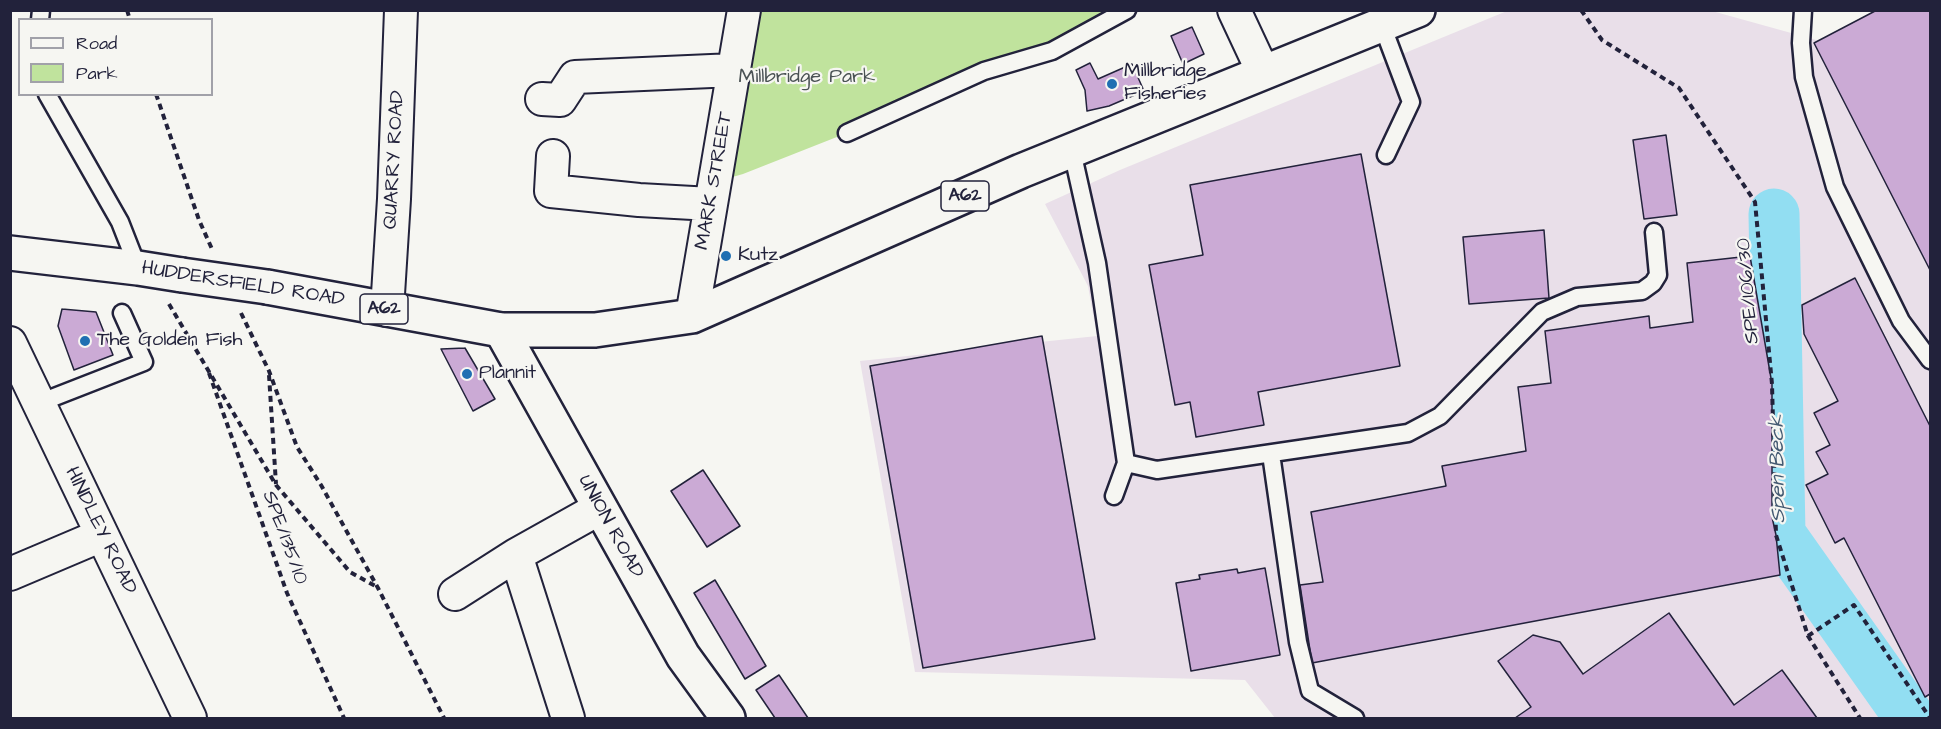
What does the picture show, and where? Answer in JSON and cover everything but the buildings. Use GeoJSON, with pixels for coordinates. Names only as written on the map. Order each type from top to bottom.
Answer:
{"type":"FeatureCollection","features":[{"type":"Feature","properties":{"kind":"main road","name":"HUDDERSFIELD ROAD"},"geometry":{"type":"LineString","coordinates":[[10,253],[267,287],[501,330],[595,330],[692,316],[1021,171],[1263,72],[1378,18],[1418,10]]}},
{"type":"Feature","properties":{"kind":"main road","name":"UNION ROAD"},"geometry":{"type":"LineString","coordinates":[[501,330],[683,656],[728,718]]}},
{"type":"Feature","properties":{"kind":"street","name":"QUARRY ROAD"},"geometry":{"type":"LineString","coordinates":[[387,310],[394,199],[401,10]]}},
{"type":"Feature","properties":{"kind":"street","name":"MARK STREET"},"geometry":{"type":"LineString","coordinates":[[692,316],[744,10]]}},
{"type":"Feature","properties":{"kind":"street"},"geometry":{"type":"LineString","coordinates":[[1234,10],[1263,72]]}},
{"type":"Feature","properties":{"kind":"street"},"geometry":{"type":"LineString","coordinates":[[542,99],[560,100],[574,77],[734,70]]}},
{"type":"Feature","properties":{"kind":"street"},"geometry":{"type":"LineString","coordinates":[[553,156],[551,191],[639,200],[711,204]]}},
{"type":"Feature","properties":{"kind":"street","name":"HINDLEY ROAD"},"geometry":{"type":"LineString","coordinates":[[10,343],[27,396],[102,535],[190,718]]}},
{"type":"Feature","properties":{"kind":"street"},"geometry":{"type":"LineString","coordinates":[[455,594],[516,555],[600,508]]}},
{"type":"Feature","properties":{"kind":"street"},"geometry":{"type":"LineString","coordinates":[[10,574],[102,535]]}},
{"type":"Feature","properties":{"kind":"street"},"geometry":{"type":"LineString","coordinates":[[516,555],[568,718]]}},
{"type":"Feature","properties":{"kind":"lane"},"geometry":{"type":"LineString","coordinates":[[847,133],[984,72],[1052,51],[1126,10]]}},
{"type":"Feature","properties":{"kind":"lane"},"geometry":{"type":"LineString","coordinates":[[1803,10],[1801,43],[1804,77],[1835,187],[1901,321],[1930,360]]}},
{"type":"Feature","properties":{"kind":"lane"},"geometry":{"type":"LineString","coordinates":[[1378,18],[1411,102],[1386,155]]}},
{"type":"Feature","properties":{"kind":"lane"},"geometry":{"type":"LineString","coordinates":[[48,96],[120,222],[143,269]]}},
{"type":"Feature","properties":{"kind":"lane"},"geometry":{"type":"LineString","coordinates":[[1072,151],[1097,263],[1126,463],[1114,496]]}},
{"type":"Feature","properties":{"kind":"lane"},"geometry":{"type":"LineString","coordinates":[[1126,463],[1157,470],[1408,433],[1440,416],[1542,312],[1577,297],[1642,291],[1653,283],[1658,275],[1654,232]]}},
{"type":"Feature","properties":{"kind":"lane"},"geometry":{"type":"LineString","coordinates":[[27,396],[144,362],[122,313]]}},
{"type":"Feature","properties":{"kind":"lane"},"geometry":{"type":"LineString","coordinates":[[1271,453],[1298,642],[1310,691],[1355,718]]}},
{"type":"Feature","properties":{"kind":"path","name":"SPE/106/30"},"geometry":{"type":"LineString","coordinates":[[1581,10],[1602,40],[1678,88],[1755,202],[1773,384],[1776,535],[1808,636],[1860,718]]}},
{"type":"Feature","properties":{"kind":"path"},"geometry":{"type":"LineString","coordinates":[[157,96],[199,220],[213,252]]}},
{"type":"Feature","properties":{"kind":"path"},"geometry":{"type":"LineString","coordinates":[[143,269],[205,364],[276,485],[350,572],[378,588]]}},
{"type":"Feature","properties":{"kind":"path"},"geometry":{"type":"LineString","coordinates":[[237,304],[269,371],[297,447],[321,485],[378,588],[444,718]]}},
{"type":"Feature","properties":{"kind":"path","name":"SPE/135/10"},"geometry":{"type":"LineString","coordinates":[[205,364],[287,592],[344,718]]}},
{"type":"Feature","properties":{"kind":"path"},"geometry":{"type":"LineString","coordinates":[[269,371],[276,485]]}},
{"type":"Feature","properties":{"kind":"path"},"geometry":{"type":"LineString","coordinates":[[1808,636],[1854,605],[1930,718]]}},
{"type":"Feature","properties":{"kind":"shaded area"},"geometry":{"type":"Polygon","coordinates":[[[1507,11],[1712,11],[1820,41],[1889,11],[1930,11],[1930,718],[1275,718],[1245,680],[915,672],[860,361],[1097,336],[1088,286],[1045,204],[1120,170],[1507,11]]]}},
{"type":"Feature","properties":{"kind":"green space","name":"Millbridge Park"},"geometry":{"type":"Polygon","coordinates":[[[751,11],[1115,11],[1046,43],[982,63],[847,133],[722,180],[751,11]]]}},
{"type":"Feature","properties":{"kind":"waterway","name":"Spen Beck"},"geometry":{"type":"LineString","coordinates":[[1774,214],[1780,534],[1910,718]]}},
{"type":"Feature","properties":{"kind":"place","name":"Millbridge Fisheries"},"geometry":{"type":"Point","coordinates":[1112,84]}},
{"type":"Feature","properties":{"kind":"place","name":"Kutz"},"geometry":{"type":"Point","coordinates":[726,256]}},
{"type":"Feature","properties":{"kind":"place","name":"The Golden Fish"},"geometry":{"type":"Point","coordinates":[85,341]}},
{"type":"Feature","properties":{"kind":"place","name":"Plannit"},"geometry":{"type":"Point","coordinates":[467,374]}}]}
